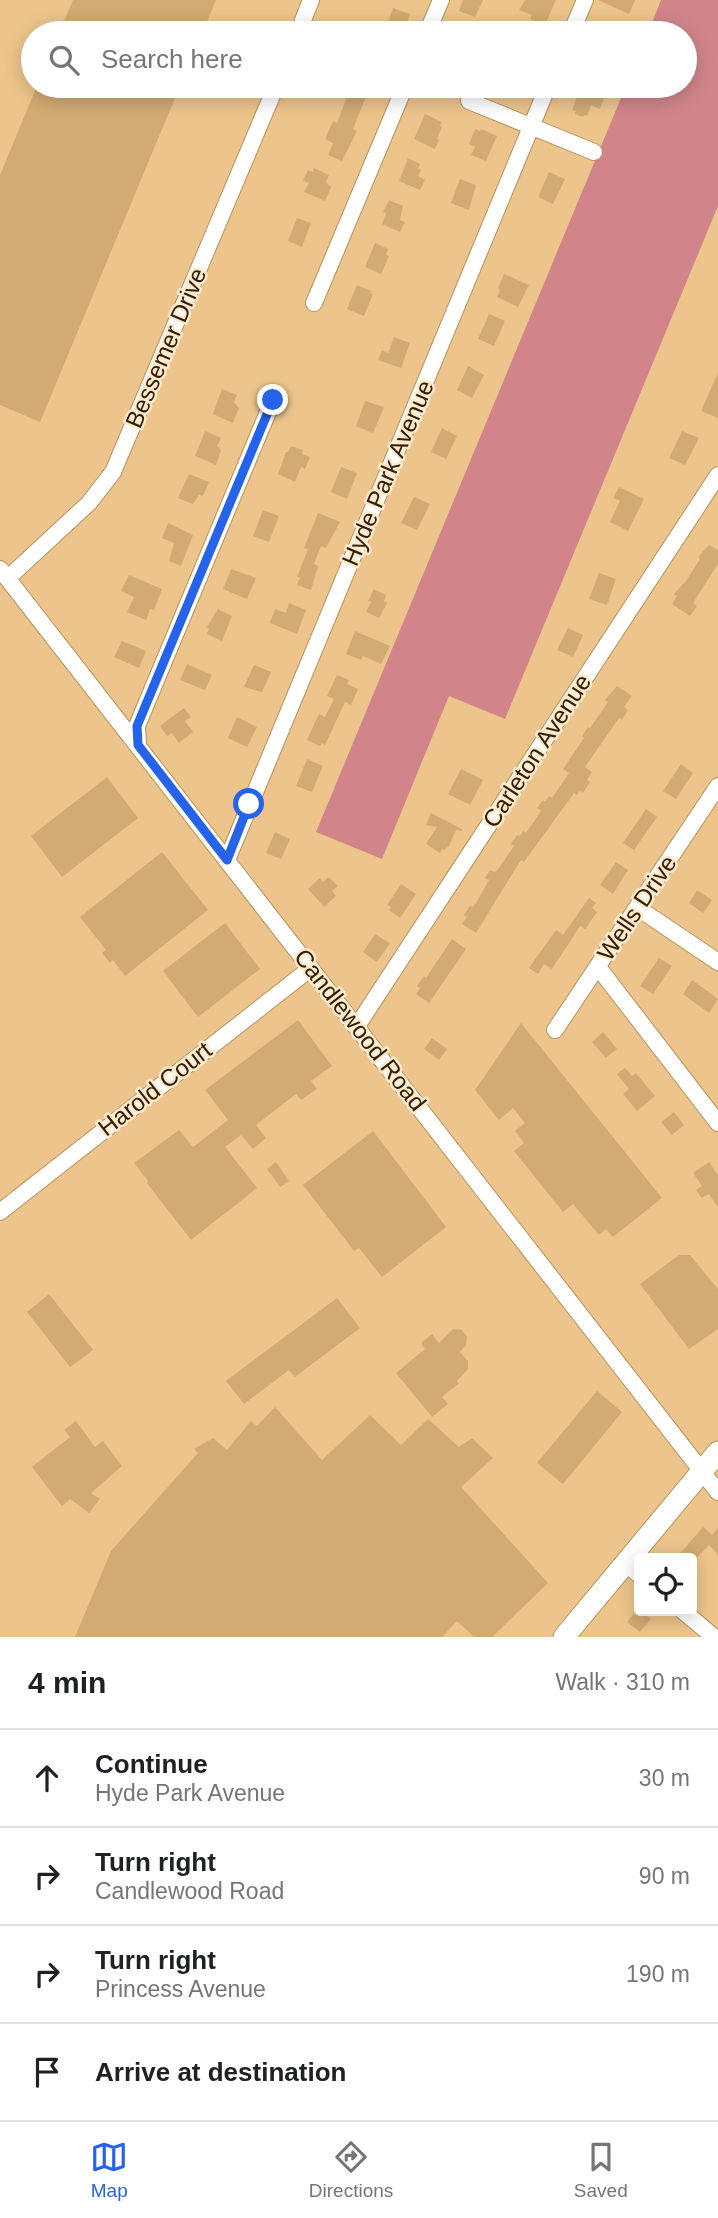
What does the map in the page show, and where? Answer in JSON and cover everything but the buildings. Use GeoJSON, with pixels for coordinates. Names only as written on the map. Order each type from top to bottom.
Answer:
{"type":"FeatureCollection","features":[{"type":"Feature","properties":{"kind":"main road"},"geometry":{"type":"LineString","coordinates":[[564,1637],[632,1569],[718,1452]]}},
{"type":"Feature","properties":{"kind":"street"},"geometry":{"type":"LineString","coordinates":[[303,21],[311,0]]}},
{"type":"Feature","properties":{"kind":"street"},"geometry":{"type":"LineString","coordinates":[[432,21],[441,0]]}},
{"type":"Feature","properties":{"kind":"street"},"geometry":{"type":"LineString","coordinates":[[576,21],[585,0]]}},
{"type":"Feature","properties":{"kind":"street","name":"Bessemer Drive"},"geometry":{"type":"LineString","coordinates":[[4,574],[89,503],[113,472],[271,98]]}},
{"type":"Feature","properties":{"kind":"street"},"geometry":{"type":"LineString","coordinates":[[314,303],[400,98]]}},
{"type":"Feature","properties":{"kind":"street","name":"Hyde Park Avenue"},"geometry":{"type":"LineString","coordinates":[[227,860],[543,98]]}},
{"type":"Feature","properties":{"kind":"street"},"geometry":{"type":"LineString","coordinates":[[469,101],[594,152]]}},
{"type":"Feature","properties":{"kind":"street"},"geometry":{"type":"LineString","coordinates":[[138,745],[137,726],[273,400]]}},
{"type":"Feature","properties":{"kind":"street","name":"Carleton Avenue"},"geometry":{"type":"LineString","coordinates":[[357,1026],[718,475]]}},
{"type":"Feature","properties":{"kind":"street","name":"Candlewood Road"},"geometry":{"type":"LineString","coordinates":[[4,574],[718,1492]]}},
{"type":"Feature","properties":{"kind":"street","name":"Wells Drive"},"geometry":{"type":"LineString","coordinates":[[555,1030],[717,788]]}},
{"type":"Feature","properties":{"kind":"street"},"geometry":{"type":"LineString","coordinates":[[638,908],[718,962]]}},
{"type":"Feature","properties":{"kind":"street"},"geometry":{"type":"LineString","coordinates":[[598,967],[718,1124]]}},
{"type":"Feature","properties":{"kind":"street","name":"Harold Court"},"geometry":{"type":"LineString","coordinates":[[0,1212],[311,968]]}},
{"type":"Feature","properties":{"kind":"street"},"geometry":{"type":"LineString","coordinates":[[689,1616],[714,1637]]}},
{"type":"Feature","properties":{"kind":"shaded area"},"geometry":{"type":"Polygon","coordinates":[[[661,0],[718,0],[718,206],[505,719],[449,696],[382,859],[316,832],[621,98],[697,98],[697,21],[653,21],[661,0]]]}},
{"type":"Feature","properties":{"kind":"route"},"geometry":{"type":"LineString","coordinates":[[249,804],[227,860],[138,745],[137,726],[273,400]]}}]}
